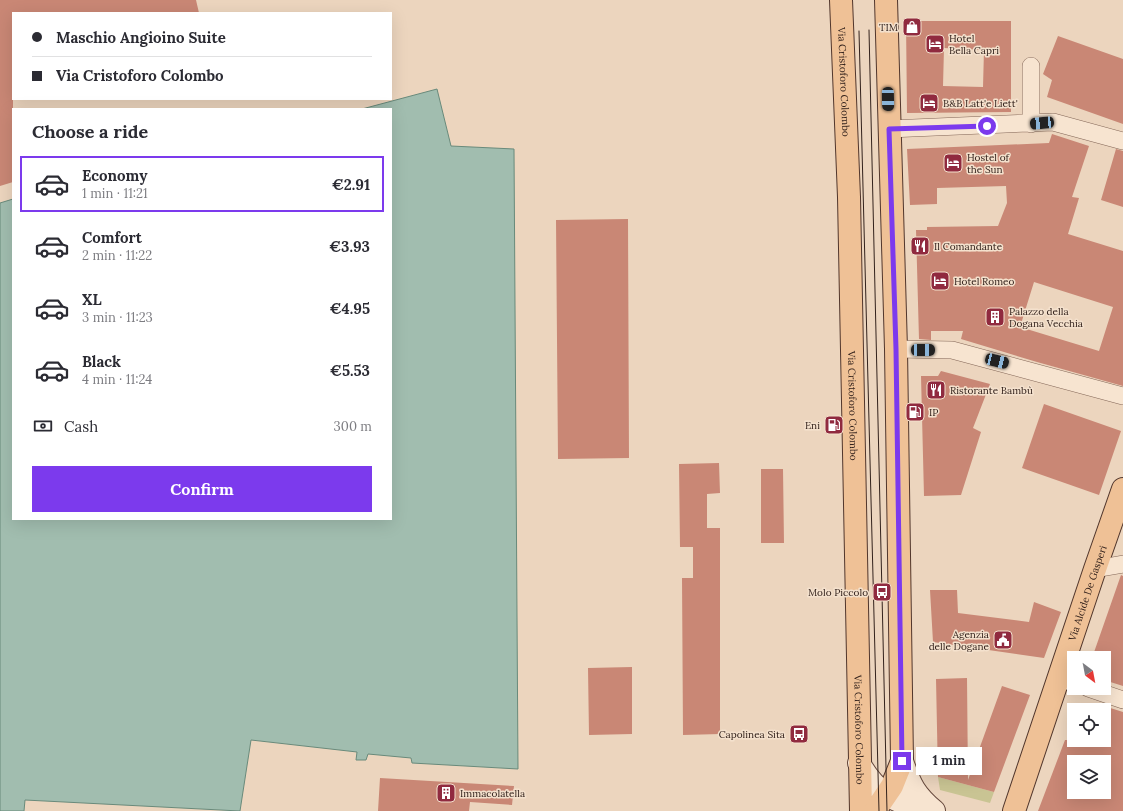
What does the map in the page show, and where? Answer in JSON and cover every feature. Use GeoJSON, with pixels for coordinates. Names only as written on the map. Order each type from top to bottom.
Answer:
{"type":"FeatureCollection","features":[{"type":"Feature","properties":{"kind":"main road","name":"Via Cristoforo Colombo"},"geometry":{"type":"LineString","coordinates":[[841,0],[849,205],[861,811]]}},
{"type":"Feature","properties":{"kind":"main road"},"geometry":{"type":"LineString","coordinates":[[881,803],[902,761],[896,349],[886,0]]}},
{"type":"Feature","properties":{"kind":"main road","name":"Via Alcide De Gasperi"},"geometry":{"type":"LineString","coordinates":[[1014,811],[1066,680],[1094,569],[1123,490]]}},
{"type":"Feature","properties":{"kind":"street"},"geometry":{"type":"LineString","coordinates":[[1031,66],[1031,124]]}},
{"type":"Feature","properties":{"kind":"street"},"geometry":{"type":"LineString","coordinates":[[889,129],[1053,122],[1123,141]]}},
{"type":"Feature","properties":{"kind":"street"},"geometry":{"type":"LineString","coordinates":[[896,349],[952,350],[1123,396]]}},
{"type":"Feature","properties":{"kind":"street"},"geometry":{"type":"LineString","coordinates":[[1094,569],[1123,564]]}},
{"type":"Feature","properties":{"kind":"street"},"geometry":{"type":"LineString","coordinates":[[1108,695],[1123,700]]}},
{"type":"Feature","properties":{"kind":"street"},"geometry":{"type":"LineString","coordinates":[[902,761],[912,788],[920,799],[934,811]]}},
{"type":"Feature","properties":{"kind":"street"},"geometry":{"type":"LineString","coordinates":[[859,762],[881,803],[927,811]]}},
{"type":"Feature","properties":{"kind":"shaded area"},"geometry":{"type":"Polygon","coordinates":[[[437,89],[451,146],[514,149],[518,769],[412,763],[411,758],[368,754],[366,760],[356,760],[357,752],[251,740],[240,811],[25,800],[24,811],[0,811],[0,203],[12,199],[12,520],[392,520],[392,108],[366,108],[437,89]]]}},
{"type":"Feature","properties":{"kind":"shaded area"},"geometry":{"type":"Polygon","coordinates":[[[938,777],[994,792],[990,803],[940,790],[938,777]]]}},
{"type":"Feature","properties":{"kind":"building"},"geometry":{"type":"Polygon","coordinates":[[[0,0],[196,0],[199,12],[12,12],[12,182],[0,186],[0,0]]]}},
{"type":"Feature","properties":{"kind":"building"},"geometry":{"type":"Polygon","coordinates":[[[906,21],[1011,21],[1011,112],[907,113],[906,21]],[[944,48],[943,86],[983,87],[984,50],[944,48]]]}},
{"type":"Feature","properties":{"kind":"building"},"geometry":{"type":"Polygon","coordinates":[[[1058,36],[1123,59],[1123,124],[1047,97],[1052,80],[1043,74],[1058,36]]]}},
{"type":"Feature","properties":{"kind":"building"},"geometry":{"type":"Polygon","coordinates":[[[1052,134],[1089,146],[1072,197],[1079,198],[1068,234],[1123,251],[1123,386],[961,339],[963,331],[931,331],[931,340],[919,339],[916,230],[927,230],[927,227],[998,226],[1007,203],[1006,186],[937,188],[937,204],[910,205],[907,149],[1049,143],[1052,134]],[[1034,282],[1020,327],[1099,351],[1113,307],[1034,282]]]}},
{"type":"Feature","properties":{"kind":"building"},"geometry":{"type":"Polygon","coordinates":[[[1116,149],[1123,151],[1123,207],[1101,200],[1116,149]]]}},
{"type":"Feature","properties":{"kind":"building"},"geometry":{"type":"Polygon","coordinates":[[[628,219],[629,458],[558,459],[556,220],[628,219]]]}},
{"type":"Feature","properties":{"kind":"building"},"geometry":{"type":"Polygon","coordinates":[[[941,371],[990,384],[973,428],[981,432],[961,495],[924,496],[921,376],[938,376],[941,371]]]}},
{"type":"Feature","properties":{"kind":"building"},"geometry":{"type":"Polygon","coordinates":[[[1044,404],[1121,431],[1099,495],[1022,468],[1044,404]]]}},
{"type":"Feature","properties":{"kind":"building"},"geometry":{"type":"Polygon","coordinates":[[[719,463],[720,493],[707,494],[707,528],[720,528],[720,734],[683,735],[682,578],[693,578],[693,547],[680,547],[679,464],[719,463]]]}},
{"type":"Feature","properties":{"kind":"building"},"geometry":{"type":"Polygon","coordinates":[[[761,469],[783,469],[784,543],[761,543],[761,469]]]}},
{"type":"Feature","properties":{"kind":"building"},"geometry":{"type":"Polygon","coordinates":[[[1121,575],[1123,576],[1123,686],[1111,682],[1111,651],[1094,651],[1121,575]]]}},
{"type":"Feature","properties":{"kind":"building"},"geometry":{"type":"Polygon","coordinates":[[[930,590],[957,590],[958,613],[1029,622],[1034,602],[1061,612],[1044,658],[933,642],[930,590]]]}},
{"type":"Feature","properties":{"kind":"building"},"geometry":{"type":"Polygon","coordinates":[[[632,667],[632,734],[589,735],[588,668],[632,667]]]}},
{"type":"Feature","properties":{"kind":"building"},"geometry":{"type":"Polygon","coordinates":[[[967,678],[968,780],[1002,686],[1030,695],[994,792],[938,777],[936,679],[967,678]]]}},
{"type":"Feature","properties":{"kind":"building"},"geometry":{"type":"Polygon","coordinates":[[[1111,708],[1123,712],[1123,811],[1038,811],[1065,740],[1067,740],[1067,747],[1111,747],[1111,708]]]}},
{"type":"Feature","properties":{"kind":"building","name":"Immacolatella"},"geometry":{"type":"Polygon","coordinates":[[[380,778],[514,786],[512,805],[470,802],[469,811],[378,811],[380,778]]]}},
{"type":"Feature","properties":{"kind":"tram line"},"geometry":{"type":"LineString","coordinates":[[869,30],[887,811]]}},
{"type":"Feature","properties":{"kind":"tram line"},"geometry":{"type":"LineString","coordinates":[[859,31],[879,811]]}},
{"type":"Feature","properties":{"kind":"place","name":"TIM"},"geometry":{"type":"Point","coordinates":[912,27]}},
{"type":"Feature","properties":{"kind":"place","name":"Hotel Bella Capri"},"geometry":{"type":"Point","coordinates":[935,44]}},
{"type":"Feature","properties":{"kind":"place","name":"B&B Latt'e Liett'"},"geometry":{"type":"Point","coordinates":[929,103]}},
{"type":"Feature","properties":{"kind":"place","name":"Hostel of the Sun"},"geometry":{"type":"Point","coordinates":[953,163]}},
{"type":"Feature","properties":{"kind":"place","name":"Il Comandante"},"geometry":{"type":"Point","coordinates":[920,246]}},
{"type":"Feature","properties":{"kind":"place","name":"Hotel Romeo"},"geometry":{"type":"Point","coordinates":[940,281]}},
{"type":"Feature","properties":{"kind":"place","name":"Palazzo della Dogana Vecchia"},"geometry":{"type":"Point","coordinates":[995,317]}},
{"type":"Feature","properties":{"kind":"place","name":"Ristorante Bambù"},"geometry":{"type":"Point","coordinates":[936,390]}},
{"type":"Feature","properties":{"kind":"place","name":"IP"},"geometry":{"type":"Point","coordinates":[915,412]}},
{"type":"Feature","properties":{"kind":"place","name":"Eni"},"geometry":{"type":"Point","coordinates":[834,425]}},
{"type":"Feature","properties":{"kind":"place","name":"Molo Piccolo"},"geometry":{"type":"Point","coordinates":[882,592]}},
{"type":"Feature","properties":{"kind":"place","name":"Agenzia delle Dogane"},"geometry":{"type":"Point","coordinates":[1003,640]}},
{"type":"Feature","properties":{"kind":"place","name":"Capolinea Sita"},"geometry":{"type":"Point","coordinates":[799,734]}},
{"type":"Feature","properties":{"kind":"place","name":"Immacolatella"},"geometry":{"type":"Point","coordinates":[446,793]}},
{"type":"Feature","properties":{"kind":"route"},"geometry":{"type":"LineString","coordinates":[[902,761],[896,349],[889,129],[987,126]]}}]}
